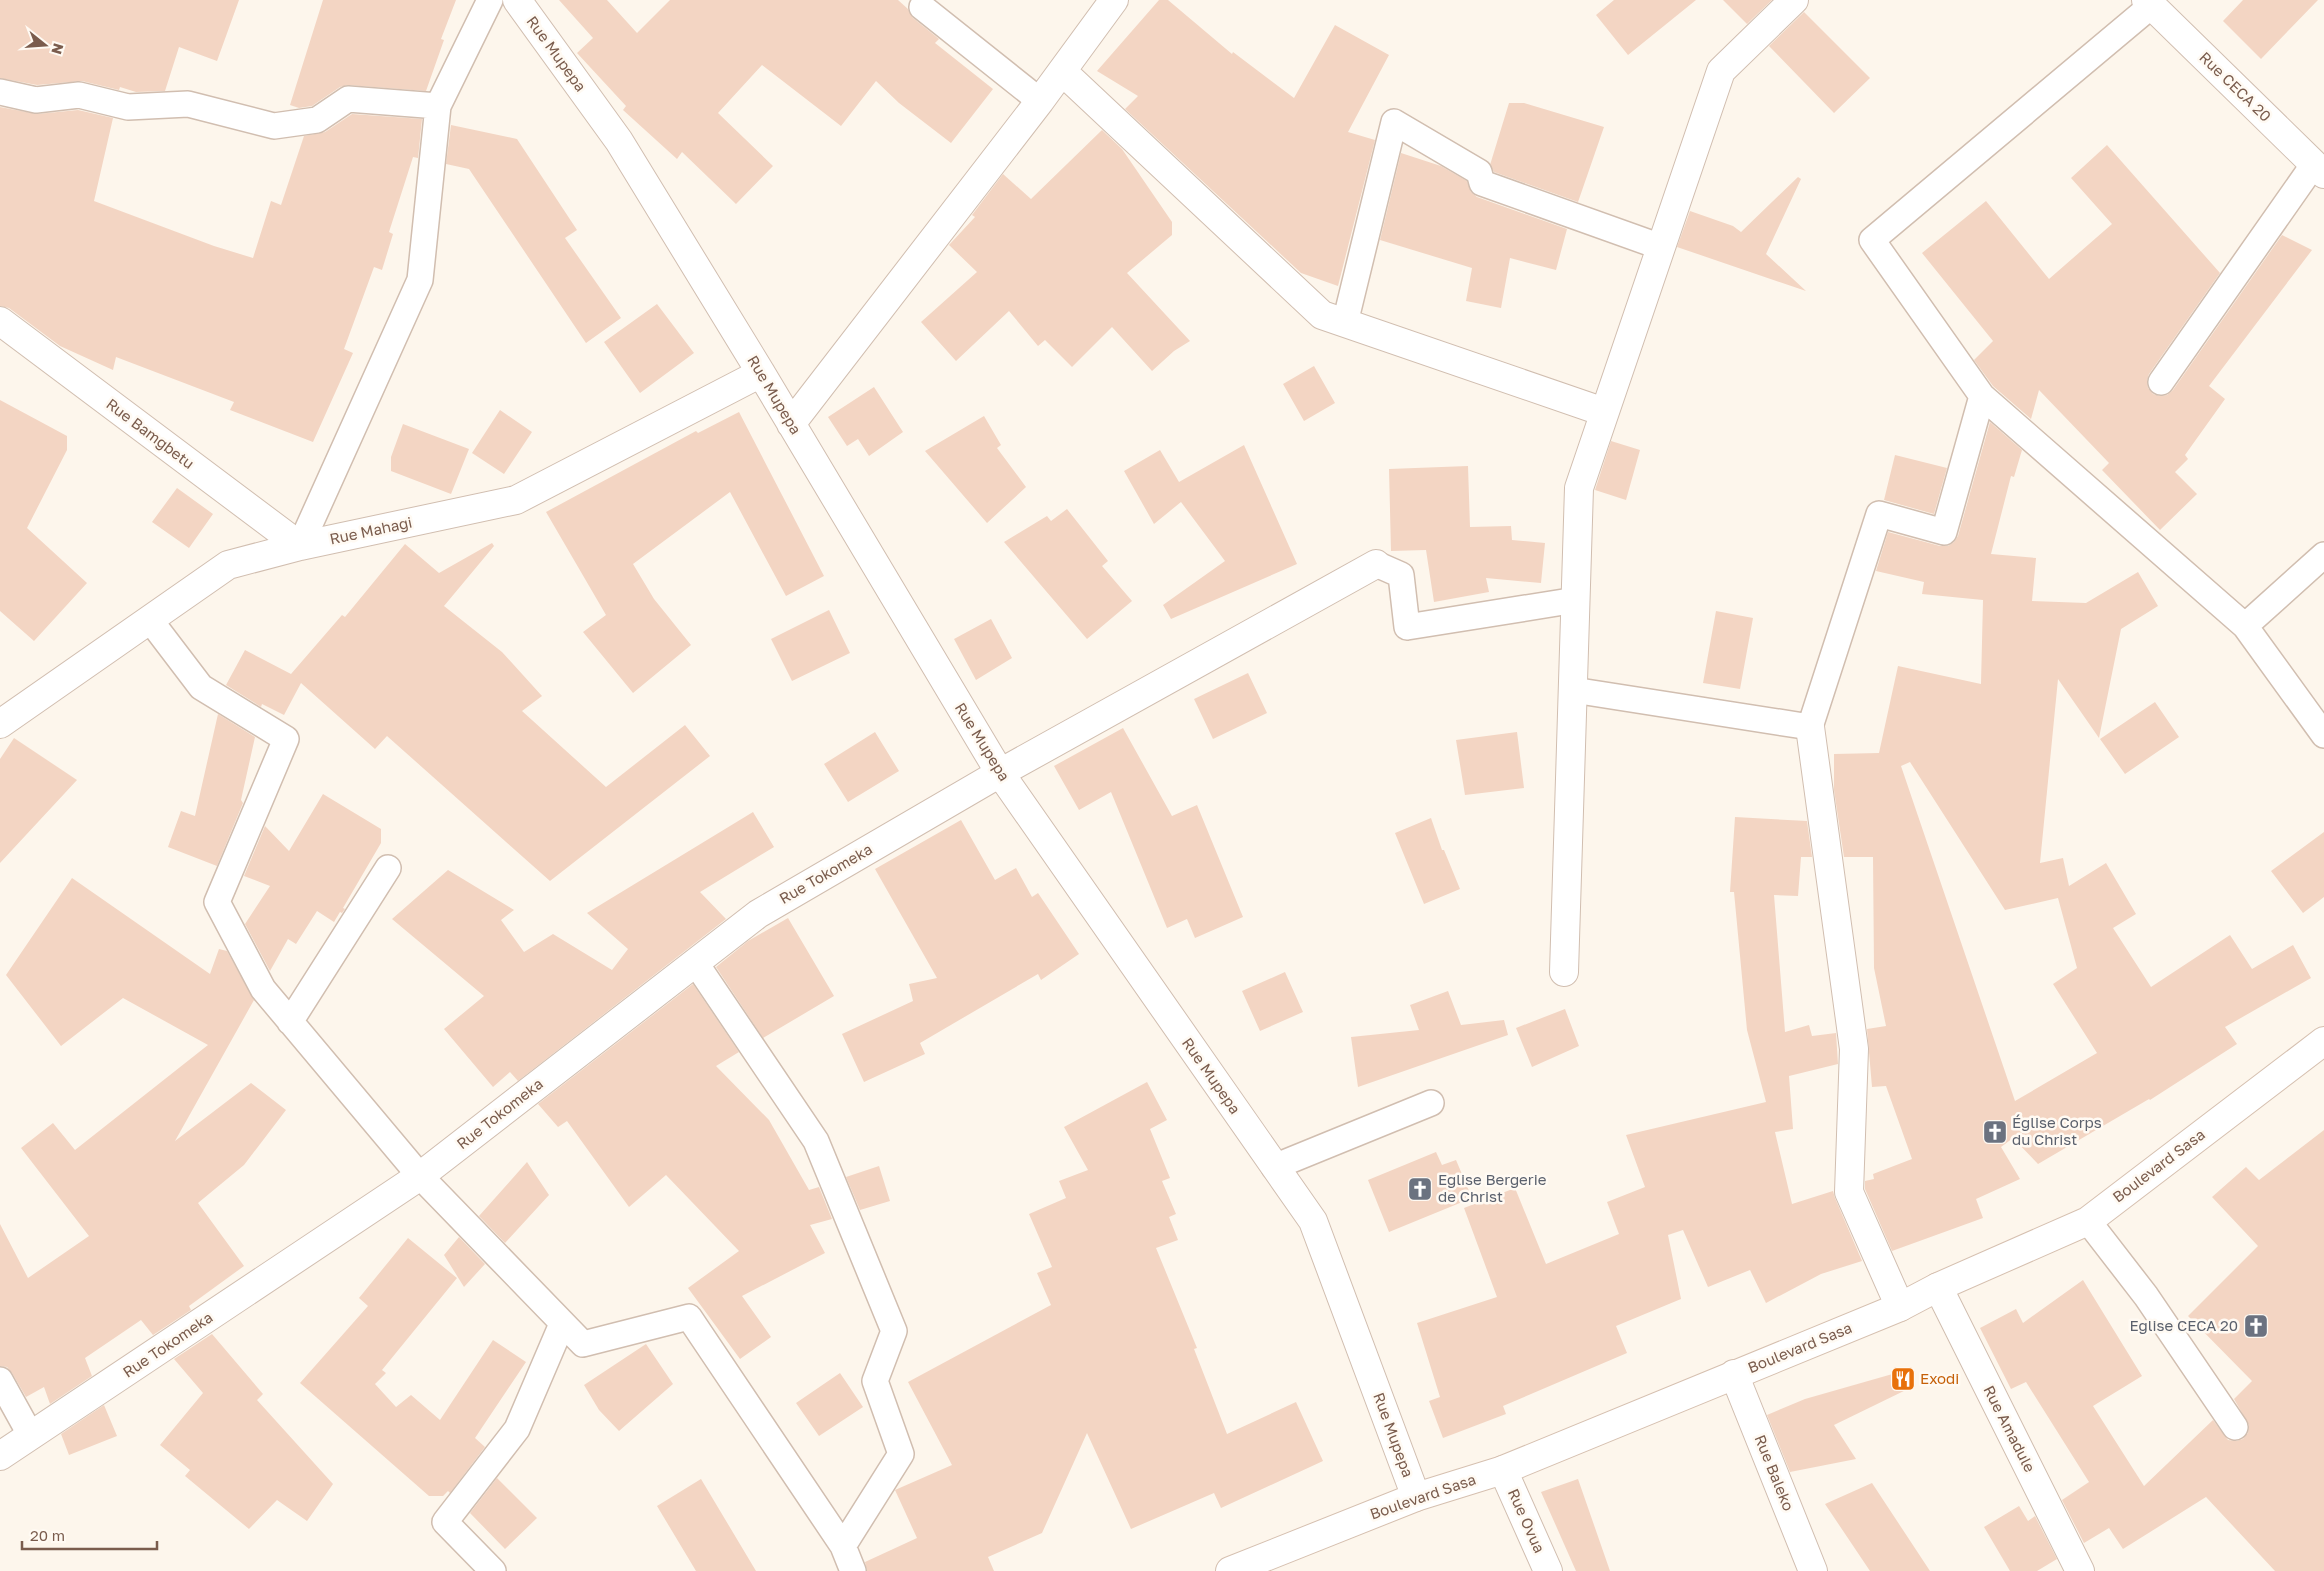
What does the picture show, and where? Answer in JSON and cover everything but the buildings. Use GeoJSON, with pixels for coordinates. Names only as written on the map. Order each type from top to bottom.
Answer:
{"type":"FeatureCollection","features":[{"type":"Feature","properties":{"kind":"street","name":"Rue Mupepa"},"geometry":{"type":"LineString","coordinates":[[518,0],[619,141],[792,424],[1000,773],[1313,1222],[1416,1497]]}},
{"type":"Feature","properties":{"kind":"street"},"geometry":{"type":"LineString","coordinates":[[792,424],[1040,101],[1114,0]]}},
{"type":"Feature","properties":{"kind":"street"},"geometry":{"type":"LineString","coordinates":[[1564,972],[1579,488],[1721,71],[1794,0]]}},
{"type":"Feature","properties":{"kind":"street","name":"Rue CECA 20"},"geometry":{"type":"LineString","coordinates":[[2149,3],[2319,169]]}},
{"type":"Feature","properties":{"kind":"street"},"geometry":{"type":"LineString","coordinates":[[1062,72],[1322,315],[1604,412]]}},
{"type":"Feature","properties":{"kind":"street","name":"Rue Bamgbetu"},"geometry":{"type":"LineString","coordinates":[[0,321],[300,546]]}},
{"type":"Feature","properties":{"kind":"street","name":"Rue Mahagi"},"geometry":{"type":"LineString","coordinates":[[0,724],[228,565],[300,546],[516,500],[761,373]]}},
{"type":"Feature","properties":{"kind":"street","name":"Rue Tokomeka"},"geometry":{"type":"LineString","coordinates":[[0,1456],[420,1176],[758,914],[1000,773],[1376,564]]}},
{"type":"Feature","properties":{"kind":"street"},"geometry":{"type":"LineString","coordinates":[[1810,727],[1854,1049],[1849,1192],[1900,1307]]}},
{"type":"Feature","properties":{"kind":"street","name":"Boulevard Sasa"},"geometry":{"type":"LineString","coordinates":[[1230,1571],[1416,1497],[1503,1470],[1900,1307],[1938,1287],[2088,1221],[2324,1041]]}},
{"type":"Feature","properties":{"kind":"street","name":"Rue Amadule"},"geometry":{"type":"LineString","coordinates":[[1938,1287],[2080,1571]]}},
{"type":"Feature","properties":{"kind":"street","name":"Rue Baleko"},"geometry":{"type":"LineString","coordinates":[[1734,1374],[1813,1571]]}},
{"type":"Feature","properties":{"kind":"street","name":"Rue Ovua"},"geometry":{"type":"LineString","coordinates":[[1503,1470],[1548,1571]]}},
{"type":"Feature","properties":{"kind":"lane"},"geometry":{"type":"LineString","coordinates":[[300,546],[420,280],[438,106],[490,0]]}},
{"type":"Feature","properties":{"kind":"lane"},"geometry":{"type":"LineString","coordinates":[[2149,3],[1872,240],[1982,396],[2245,626],[2324,735]]}},
{"type":"Feature","properties":{"kind":"lane"},"geometry":{"type":"LineString","coordinates":[[922,7],[1040,101]]}},
{"type":"Feature","properties":{"kind":"lane"},"geometry":{"type":"LineString","coordinates":[[0,92],[36,100],[78,95],[128,107],[188,104],[274,126],[317,120],[348,100],[438,106]]}},
{"type":"Feature","properties":{"kind":"lane"},"geometry":{"type":"LineString","coordinates":[[1345,323],[1394,122],[1479,172],[1482,183],[1661,247]]}},
{"type":"Feature","properties":{"kind":"lane"},"geometry":{"type":"LineString","coordinates":[[2161,382],[2319,169]]}},
{"type":"Feature","properties":{"kind":"lane"},"geometry":{"type":"LineString","coordinates":[[1573,690],[1810,727],[1878,514],[1944,532],[1982,396]]}},
{"type":"Feature","properties":{"kind":"lane"},"geometry":{"type":"LineString","coordinates":[[2245,626],[2324,555]]}},
{"type":"Feature","properties":{"kind":"lane"},"geometry":{"type":"LineString","coordinates":[[1376,564],[1401,575],[1407,627],[1576,600]]}},
{"type":"Feature","properties":{"kind":"lane"},"geometry":{"type":"LineString","coordinates":[[150,620],[201,688],[286,739],[217,902],[263,990],[420,1176],[583,1344],[689,1317],[843,1546],[853,1571]]}},
{"type":"Feature","properties":{"kind":"lane"},"geometry":{"type":"LineString","coordinates":[[290,1022],[388,868]]}},
{"type":"Feature","properties":{"kind":"lane"},"geometry":{"type":"LineString","coordinates":[[696,962],[816,1142],[894,1331],[875,1381],[901,1454],[843,1546]]}},
{"type":"Feature","properties":{"kind":"lane"},"geometry":{"type":"LineString","coordinates":[[1274,1166],[1431,1103]]}},
{"type":"Feature","properties":{"kind":"lane"},"geometry":{"type":"LineString","coordinates":[[2088,1221],[2146,1296],[2235,1427]]}},
{"type":"Feature","properties":{"kind":"lane"},"geometry":{"type":"LineString","coordinates":[[493,1571],[445,1522],[517,1429],[562,1324]]}},
{"type":"Feature","properties":{"kind":"lane"},"geometry":{"type":"LineString","coordinates":[[0,1380],[32,1436]]}},
{"type":"Feature","properties":{"kind":"place","name":"Église Corps du Christ"},"geometry":{"type":"Point","coordinates":[1995,1132]}},
{"type":"Feature","properties":{"kind":"place","name":"Eglise Bergerie de Christ"},"geometry":{"type":"Point","coordinates":[1420,1189]}},
{"type":"Feature","properties":{"kind":"place","name":"Eglise CECA 20"},"geometry":{"type":"Point","coordinates":[2256,1326]}},
{"type":"Feature","properties":{"kind":"place","name":"Exodi"},"geometry":{"type":"Point","coordinates":[1903,1379]}}]}
